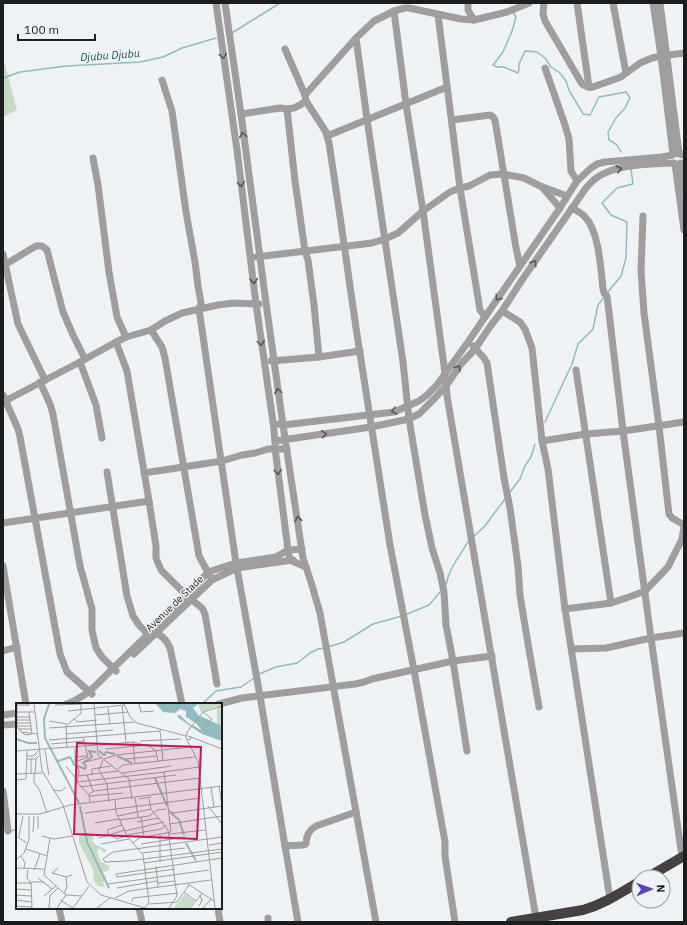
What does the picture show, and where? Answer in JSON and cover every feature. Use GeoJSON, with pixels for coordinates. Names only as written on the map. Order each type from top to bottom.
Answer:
{"type":"FeatureCollection","features":[{"type":"Feature","properties":{"kind":"highway"},"geometry":{"type":"LineString","coordinates":[[662,869],[683,857]]}},
{"type":"Feature","properties":{"kind":"highway"},"geometry":{"type":"LineString","coordinates":[[512,922],[583,910],[602,904],[631,887]]}},
{"type":"Feature","properties":{"kind":"street"},"geometry":{"type":"LineString","coordinates":[[216,3],[273,422],[288,550],[290,560],[306,567]]}},
{"type":"Feature","properties":{"kind":"street"},"geometry":{"type":"LineString","coordinates":[[225,3],[274,361],[303,558],[319,608],[376,922]]}},
{"type":"Feature","properties":{"kind":"street"},"geometry":{"type":"LineString","coordinates":[[468,3],[468,10],[474,20]]}},
{"type":"Feature","properties":{"kind":"street"},"geometry":{"type":"LineString","coordinates":[[241,114],[280,108],[294,108],[306,98],[356,38],[374,20],[404,6],[438,15],[474,20],[515,9],[529,3]]}},
{"type":"Feature","properties":{"kind":"street"},"geometry":{"type":"LineString","coordinates":[[544,3],[543,14],[545,21],[582,84],[585,86],[589,87],[621,77],[640,63],[664,55],[684,53]]}},
{"type":"Feature","properties":{"kind":"street"},"geometry":{"type":"LineString","coordinates":[[577,3],[589,87]]}},
{"type":"Feature","properties":{"kind":"street"},"geometry":{"type":"LineString","coordinates":[[613,3],[626,73]]}},
{"type":"Feature","properties":{"kind":"street"},"geometry":{"type":"LineString","coordinates":[[653,3],[664,55],[684,191]]}},
{"type":"Feature","properties":{"kind":"street"},"geometry":{"type":"LineString","coordinates":[[660,3],[664,55]]}},
{"type":"Feature","properties":{"kind":"street"},"geometry":{"type":"LineString","coordinates":[[394,11],[406,104],[423,211],[446,386],[515,802],[536,918]]}},
{"type":"Feature","properties":{"kind":"street"},"geometry":{"type":"LineString","coordinates":[[438,15],[460,188],[477,295],[480,310],[485,317]]}},
{"type":"Feature","properties":{"kind":"street"},"geometry":{"type":"LineString","coordinates":[[221,40],[230,38]]}},
{"type":"Feature","properties":{"kind":"street"},"geometry":{"type":"LineString","coordinates":[[356,38],[403,362],[409,419],[425,515],[443,589],[446,625],[467,751]]}},
{"type":"Feature","properties":{"kind":"street"},"geometry":{"type":"LineString","coordinates":[[285,49],[306,98],[327,136],[390,545],[445,842],[445,856],[455,922]]}},
{"type":"Feature","properties":{"kind":"street"},"geometry":{"type":"LineString","coordinates":[[545,68],[569,139],[571,171],[577,181]]}},
{"type":"Feature","properties":{"kind":"street"},"geometry":{"type":"LineString","coordinates":[[162,80],[172,111],[186,212],[201,303],[199,309],[237,566],[298,922]]}},
{"type":"Feature","properties":{"kind":"street"},"geometry":{"type":"LineString","coordinates":[[327,136],[447,87]]}},
{"type":"Feature","properties":{"kind":"street"},"geometry":{"type":"LineString","coordinates":[[287,109],[295,181],[314,305],[319,358]]}},
{"type":"Feature","properties":{"kind":"street"},"geometry":{"type":"LineString","coordinates":[[452,120],[490,115],[493,117],[520,266]]}},
{"type":"Feature","properties":{"kind":"street"},"geometry":{"type":"LineString","coordinates":[[273,422],[283,425],[394,412],[419,401],[437,385],[468,342],[577,181],[591,168],[597,164],[605,162],[662,157],[679,158]]}},
{"type":"Feature","properties":{"kind":"street"},"geometry":{"type":"LineString","coordinates":[[93,158],[117,317],[126,337]]}},
{"type":"Feature","properties":{"kind":"street"},"geometry":{"type":"LineString","coordinates":[[144,473],[222,461],[255,453],[285,439],[371,427],[409,419],[419,414],[446,386],[461,364],[475,349],[592,181],[604,173],[618,168],[647,165],[679,158]]}},
{"type":"Feature","properties":{"kind":"street"},"geometry":{"type":"LineString","coordinates":[[679,158],[684,230]]}},
{"type":"Feature","properties":{"kind":"street"},"geometry":{"type":"LineString","coordinates":[[251,258],[344,247],[372,243],[385,239],[398,233],[423,211],[450,192],[469,186],[490,175],[503,174],[524,178],[540,186],[567,196]]}},
{"type":"Feature","properties":{"kind":"street"},"geometry":{"type":"LineString","coordinates":[[540,186],[560,208]]}},
{"type":"Feature","properties":{"kind":"street"},"geometry":{"type":"LineString","coordinates":[[572,208],[585,216],[590,224],[596,240],[606,295],[650,638],[683,857]]}},
{"type":"Feature","properties":{"kind":"street"},"geometry":{"type":"LineString","coordinates":[[565,609],[611,603],[644,590],[668,567],[682,539],[684,526],[672,518],[669,514],[644,313],[641,271],[643,216]]}},
{"type":"Feature","properties":{"kind":"street"},"geometry":{"type":"LineString","coordinates":[[6,264],[36,246],[44,246],[47,250],[63,312],[83,361],[96,405],[102,438]]}},
{"type":"Feature","properties":{"kind":"street"},"geometry":{"type":"LineString","coordinates":[[3,254],[20,331],[30,349],[43,381],[53,414],[80,566],[92,609],[92,630],[96,648],[102,657],[115,669],[148,634],[189,598],[208,572],[276,557],[288,550],[302,549]]}},
{"type":"Feature","properties":{"kind":"street"},"geometry":{"type":"LineString","coordinates":[[3,284],[8,278]]}},
{"type":"Feature","properties":{"kind":"street"},"geometry":{"type":"LineString","coordinates":[[69,703],[90,693],[67,672],[60,654],[20,437],[18,429],[4,399],[83,361],[126,337],[151,330],[182,313],[234,303],[266,303]]}},
{"type":"Feature","properties":{"kind":"street"},"geometry":{"type":"LineString","coordinates":[[502,311],[520,322],[525,329],[532,348],[542,441],[548,469],[565,609],[610,899]]}},
{"type":"Feature","properties":{"kind":"street"},"geometry":{"type":"LineString","coordinates":[[151,330],[162,347],[165,358],[199,556],[212,580]]}},
{"type":"Feature","properties":{"kind":"street"},"geometry":{"type":"LineString","coordinates":[[116,342],[127,371],[156,546],[156,558],[161,570],[189,598],[202,608],[205,614],[217,684]]}},
{"type":"Feature","properties":{"kind":"street"},"geometry":{"type":"LineString","coordinates":[[468,342],[487,363],[504,478],[510,508],[518,566],[520,595],[539,707]]}},
{"type":"Feature","properties":{"kind":"street"},"geometry":{"type":"LineString","coordinates":[[264,362],[319,358],[360,351]]}},
{"type":"Feature","properties":{"kind":"street"},"geometry":{"type":"LineString","coordinates":[[576,370],[611,603]]}},
{"type":"Feature","properties":{"kind":"street"},"geometry":{"type":"LineString","coordinates":[[542,441],[684,422]]}},
{"type":"Feature","properties":{"kind":"street"},"geometry":{"type":"LineString","coordinates":[[275,444],[287,449]]}},
{"type":"Feature","properties":{"kind":"street"},"geometry":{"type":"LineString","coordinates":[[107,472],[127,596],[133,616],[148,634]]}},
{"type":"Feature","properties":{"kind":"street"},"geometry":{"type":"LineString","coordinates":[[3,523],[149,501]]}},
{"type":"Feature","properties":{"kind":"street","name":"Avenue de Stade"},"geometry":{"type":"LineString","coordinates":[[80,703],[115,669],[157,633],[189,598],[212,580],[237,566],[303,558]]}},
{"type":"Feature","properties":{"kind":"street"},"geometry":{"type":"LineString","coordinates":[[3,566],[26,703]]}},
{"type":"Feature","properties":{"kind":"street"},"geometry":{"type":"LineString","coordinates":[[148,634],[157,633],[168,642],[182,703]]}},
{"type":"Feature","properties":{"kind":"street"},"geometry":{"type":"LineString","coordinates":[[572,649],[606,648],[650,638],[684,633]]}},
{"type":"Feature","properties":{"kind":"street"},"geometry":{"type":"LineString","coordinates":[[3,651],[17,647]]}},
{"type":"Feature","properties":{"kind":"street"},"geometry":{"type":"LineString","coordinates":[[222,703],[242,698],[364,682],[453,661],[492,656]]}},
{"type":"Feature","properties":{"kind":"street"},"geometry":{"type":"LineString","coordinates":[[3,715],[16,713]]}},
{"type":"Feature","properties":{"kind":"street"},"geometry":{"type":"LineString","coordinates":[[3,725],[16,724]]}},
{"type":"Feature","properties":{"kind":"street"},"geometry":{"type":"LineString","coordinates":[[3,791],[8,831]]}},
{"type":"Feature","properties":{"kind":"street"},"geometry":{"type":"LineString","coordinates":[[285,846],[303,846],[306,844],[309,832],[316,826],[356,812]]}},
{"type":"Feature","properties":{"kind":"street"},"geometry":{"type":"LineString","coordinates":[[59,909],[62,922]]}},
{"type":"Feature","properties":{"kind":"street"},"geometry":{"type":"LineString","coordinates":[[139,909],[142,922]]}},
{"type":"Feature","properties":{"kind":"street"},"geometry":{"type":"LineString","coordinates":[[218,909],[220,922]]}},
{"type":"Feature","properties":{"kind":"green space"},"geometry":{"type":"Polygon","coordinates":[[[3,57],[17,110],[3,117],[3,57]]]}},
{"type":"Feature","properties":{"kind":"waterway","name":"Djubu Djubu"},"geometry":{"type":"LineString","coordinates":[[232,33],[280,3]]}},
{"type":"Feature","properties":{"kind":"waterway"},"geometry":{"type":"LineString","coordinates":[[513,12],[516,17],[512,31],[503,52],[493,65],[497,67],[504,67],[518,73],[519,64],[525,51],[537,52],[545,58],[551,67],[560,73],[566,81],[569,90],[583,114],[590,115],[599,97],[626,92],[630,98],[625,108],[616,118],[608,132],[609,140],[616,144],[621,152]]}},
{"type":"Feature","properties":{"kind":"waterway","name":"Djubu Djubu"},"geometry":{"type":"LineString","coordinates":[[3,78],[20,72],[66,66],[140,62],[163,57],[182,48],[216,38]]}},
{"type":"Feature","properties":{"kind":"waterway"},"geometry":{"type":"LineString","coordinates":[[607,293],[621,276],[626,258],[627,222],[611,215],[602,203],[617,188],[633,184],[631,169]]}},
{"type":"Feature","properties":{"kind":"waterway"},"geometry":{"type":"LineString","coordinates":[[545,422],[572,364],[578,344],[593,329],[598,305],[605,296]]}},
{"type":"Feature","properties":{"kind":"waterway"},"geometry":{"type":"LineString","coordinates":[[510,492],[520,479],[525,466],[531,457],[535,444]]}},
{"type":"Feature","properties":{"kind":"waterway"},"geometry":{"type":"LineString","coordinates":[[473,537],[484,527],[505,499]]}},
{"type":"Feature","properties":{"kind":"waterway"},"geometry":{"type":"LineString","coordinates":[[446,585],[452,568],[469,541]]}},
{"type":"Feature","properties":{"kind":"waterway"},"geometry":{"type":"LineString","coordinates":[[405,615],[429,605],[441,591]]}},
{"type":"Feature","properties":{"kind":"waterway"},"geometry":{"type":"LineString","coordinates":[[328,647],[344,642],[373,624],[402,616]]}},
{"type":"Feature","properties":{"kind":"waterway"},"geometry":{"type":"LineString","coordinates":[[259,674],[276,667],[297,663],[310,653],[318,649],[325,648]]}},
{"type":"Feature","properties":{"kind":"waterway"},"geometry":{"type":"LineString","coordinates":[[203,703],[216,691],[241,687],[254,678]]}},
{"type":"Feature","properties":{"kind":"waterway"},"geometry":{"type":"LineString","coordinates":[[11,831],[16,829]]}}]}
